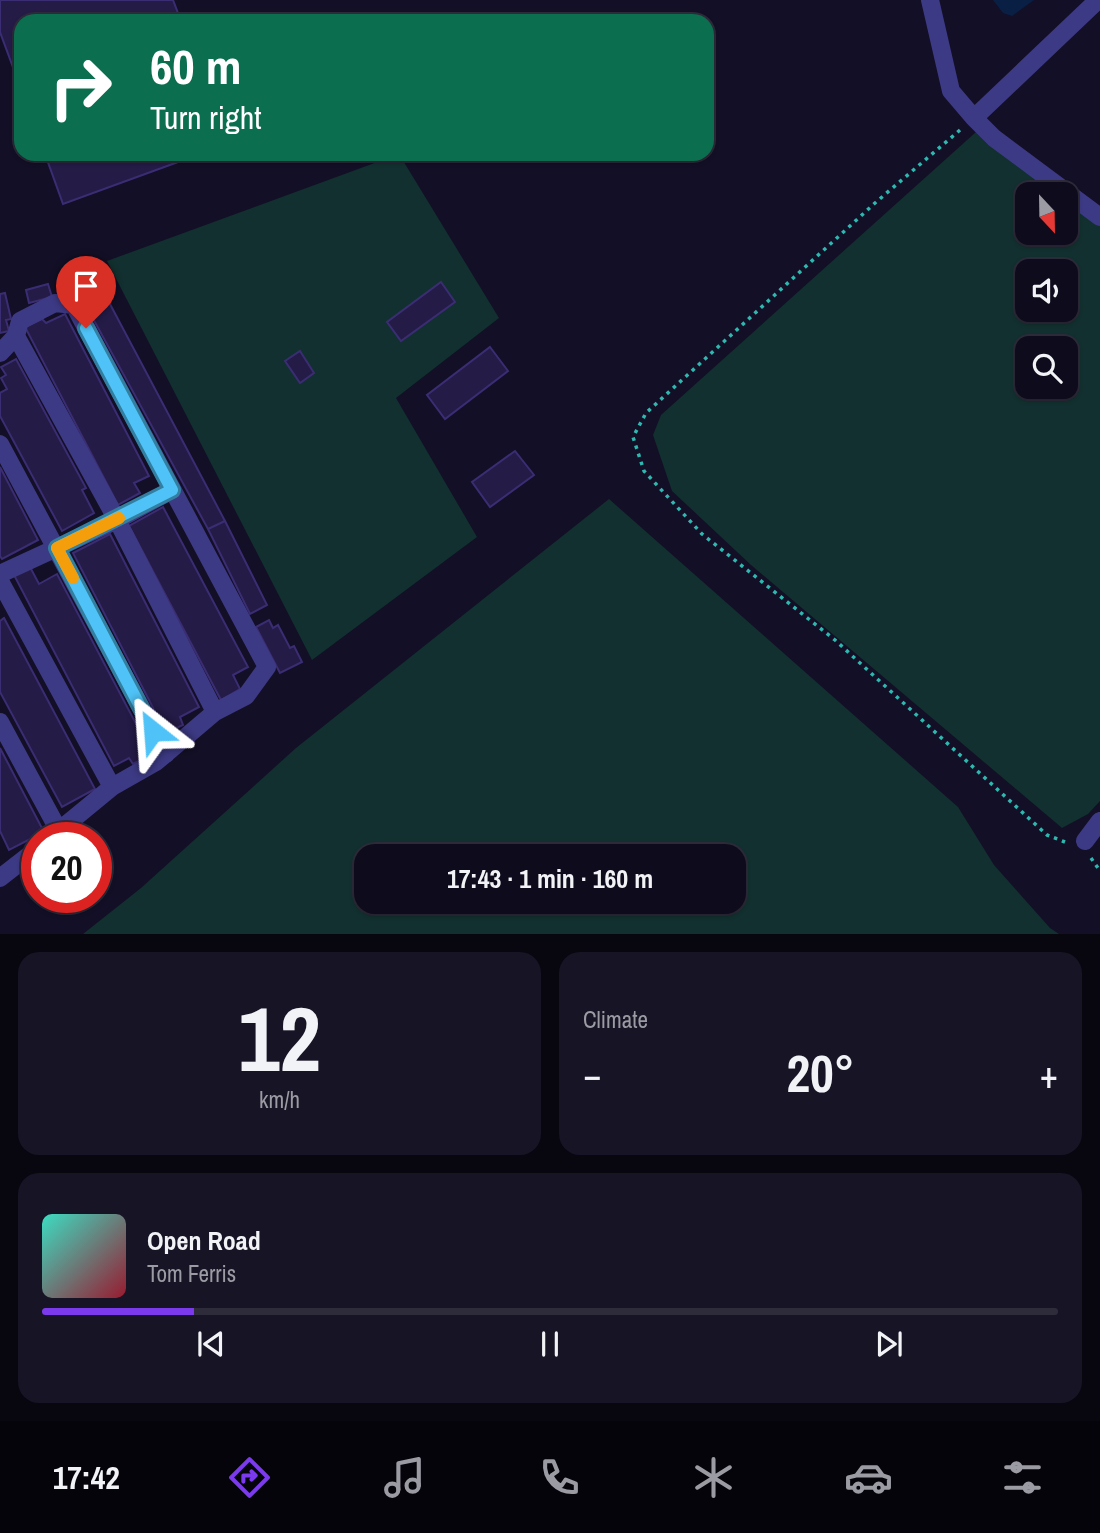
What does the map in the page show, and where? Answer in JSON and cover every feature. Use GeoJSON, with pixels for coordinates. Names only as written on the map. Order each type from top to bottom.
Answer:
{"type":"FeatureCollection","features":[{"type":"Feature","properties":{"kind":"lane"},"geometry":{"type":"LineString","coordinates":[[930,0],[951,91],[994,138],[1100,217]]}},
{"type":"Feature","properties":{"kind":"lane"},"geometry":{"type":"LineString","coordinates":[[974,118],[1098,0]]}},
{"type":"Feature","properties":{"kind":"lane"},"geometry":{"type":"LineString","coordinates":[[0,353],[16,336],[20,321],[55,303],[74,305],[267,667],[246,696],[215,712],[166,754],[112,788],[70,822]]}},
{"type":"Feature","properties":{"kind":"lane"},"geometry":{"type":"LineString","coordinates":[[16,336],[117,520],[215,712]]}},
{"type":"Feature","properties":{"kind":"lane"},"geometry":{"type":"LineString","coordinates":[[0,444],[166,754]]}},
{"type":"Feature","properties":{"kind":"lane"},"geometry":{"type":"LineString","coordinates":[[0,574],[117,520],[172,490]]}},
{"type":"Feature","properties":{"kind":"lane"},"geometry":{"type":"LineString","coordinates":[[0,580],[112,788]]}},
{"type":"Feature","properties":{"kind":"lane"},"geometry":{"type":"LineString","coordinates":[[0,722],[48,822]]}},
{"type":"Feature","properties":{"kind":"lane"},"geometry":{"type":"LineString","coordinates":[[1085,841],[1100,821]]}},
{"type":"Feature","properties":{"kind":"lane"},"geometry":{"type":"LineString","coordinates":[[2,869],[21,858]]}},
{"type":"Feature","properties":{"kind":"path"},"geometry":{"type":"LineString","coordinates":[[974,118],[875,203],[646,413],[633,438],[645,471],[702,534],[835,640],[1047,835],[1069,844],[1085,841]]}},
{"type":"Feature","properties":{"kind":"green space"},"geometry":{"type":"Polygon","coordinates":[[[976,132],[1042,182],[1015,182],[1015,245],[1078,245],[1078,209],[1100,226],[1100,801],[1088,814],[1062,828],[751,565],[672,491],[653,435],[661,415],[976,132]]]}},
{"type":"Feature","properties":{"kind":"green space"},"geometry":{"type":"Polygon","coordinates":[[[380,161],[403,161],[499,318],[396,398],[477,537],[312,660],[107,261],[380,161]]]}},
{"type":"Feature","properties":{"kind":"green space"},"geometry":{"type":"Polygon","coordinates":[[[609,499],[958,807],[994,865],[1050,928],[1059,934],[83,934],[141,888],[296,748],[609,499]]]}},
{"type":"Feature","properties":{"kind":"water"},"geometry":{"type":"Polygon","coordinates":[[[993,0],[1034,0],[1012,16],[1003,13],[993,0]]]}},
{"type":"Feature","properties":{"kind":"building"},"geometry":{"type":"Polygon","coordinates":[[[0,0],[173,0],[178,14],[14,14],[14,70],[0,32],[0,0]]]}},
{"type":"Feature","properties":{"kind":"building"},"geometry":{"type":"Polygon","coordinates":[[[48,161],[181,161],[63,204],[48,161]]]}},
{"type":"Feature","properties":{"kind":"building"},"geometry":{"type":"Polygon","coordinates":[[[93,272],[225,521],[208,529],[73,282],[93,272]]]}},
{"type":"Feature","properties":{"kind":"building"},"geometry":{"type":"Polygon","coordinates":[[[441,282],[455,302],[401,341],[387,322],[441,282]]]}},
{"type":"Feature","properties":{"kind":"building"},"geometry":{"type":"Polygon","coordinates":[[[48,284],[52,297],[29,303],[26,290],[48,284]]]}},
{"type":"Feature","properties":{"kind":"building"},"geometry":{"type":"Polygon","coordinates":[[[5,293],[11,319],[6,320],[9,331],[0,333],[0,294],[5,293]]]}},
{"type":"Feature","properties":{"kind":"building"},"geometry":{"type":"Polygon","coordinates":[[[65,314],[149,476],[134,483],[140,493],[118,505],[25,327],[42,319],[46,323],[65,314]]]}},
{"type":"Feature","properties":{"kind":"building"},"geometry":{"type":"Polygon","coordinates":[[[490,347],[508,371],[445,419],[427,395],[490,347]]]}},
{"type":"Feature","properties":{"kind":"building"},"geometry":{"type":"Polygon","coordinates":[[[300,351],[314,373],[300,383],[285,361],[300,351]]]}},
{"type":"Feature","properties":{"kind":"building"},"geometry":{"type":"Polygon","coordinates":[[[16,359],[86,488],[82,490],[94,513],[62,531],[0,416],[0,393],[7,389],[1,378],[6,375],[1,367],[16,359]]]}},
{"type":"Feature","properties":{"kind":"building"},"geometry":{"type":"Polygon","coordinates":[[[515,451],[534,475],[490,507],[472,482],[515,451]]]}},
{"type":"Feature","properties":{"kind":"building"},"geometry":{"type":"Polygon","coordinates":[[[0,467],[38,540],[2,559],[0,556],[0,467]]]}},
{"type":"Feature","properties":{"kind":"building"},"geometry":{"type":"Polygon","coordinates":[[[163,507],[248,667],[233,675],[240,689],[221,700],[129,526],[163,507]]]}},
{"type":"Feature","properties":{"kind":"building"},"geometry":{"type":"Polygon","coordinates":[[[225,521],[267,605],[250,614],[208,529],[225,521]]]}},
{"type":"Feature","properties":{"kind":"building"},"geometry":{"type":"Polygon","coordinates":[[[110,534],[199,707],[180,717],[183,725],[166,733],[73,553],[110,534]]]}},
{"type":"Feature","properties":{"kind":"building"},"geometry":{"type":"Polygon","coordinates":[[[30,567],[39,584],[57,574],[152,754],[133,764],[129,758],[114,766],[14,575],[30,567]]]}},
{"type":"Feature","properties":{"kind":"building"},"geometry":{"type":"Polygon","coordinates":[[[4,618],[95,789],[62,807],[0,692],[0,621],[4,618]]]}},
{"type":"Feature","properties":{"kind":"building"},"geometry":{"type":"Polygon","coordinates":[[[269,620],[273,628],[278,625],[290,648],[294,646],[302,662],[280,673],[256,627],[269,620]]]}},
{"type":"Feature","properties":{"kind":"building"},"geometry":{"type":"Polygon","coordinates":[[[0,748],[39,822],[21,822],[21,844],[9,850],[0,831],[0,748]]]}},
{"type":"Feature","properties":{"kind":"slow traffic"},"geometry":{"type":"LineString","coordinates":[[73,578],[57,548],[119,518]]}},
{"type":"Feature","properties":{"kind":"route"},"geometry":{"type":"LineString","coordinates":[[86,328],[172,490],[57,548],[153,731]]}}]}
